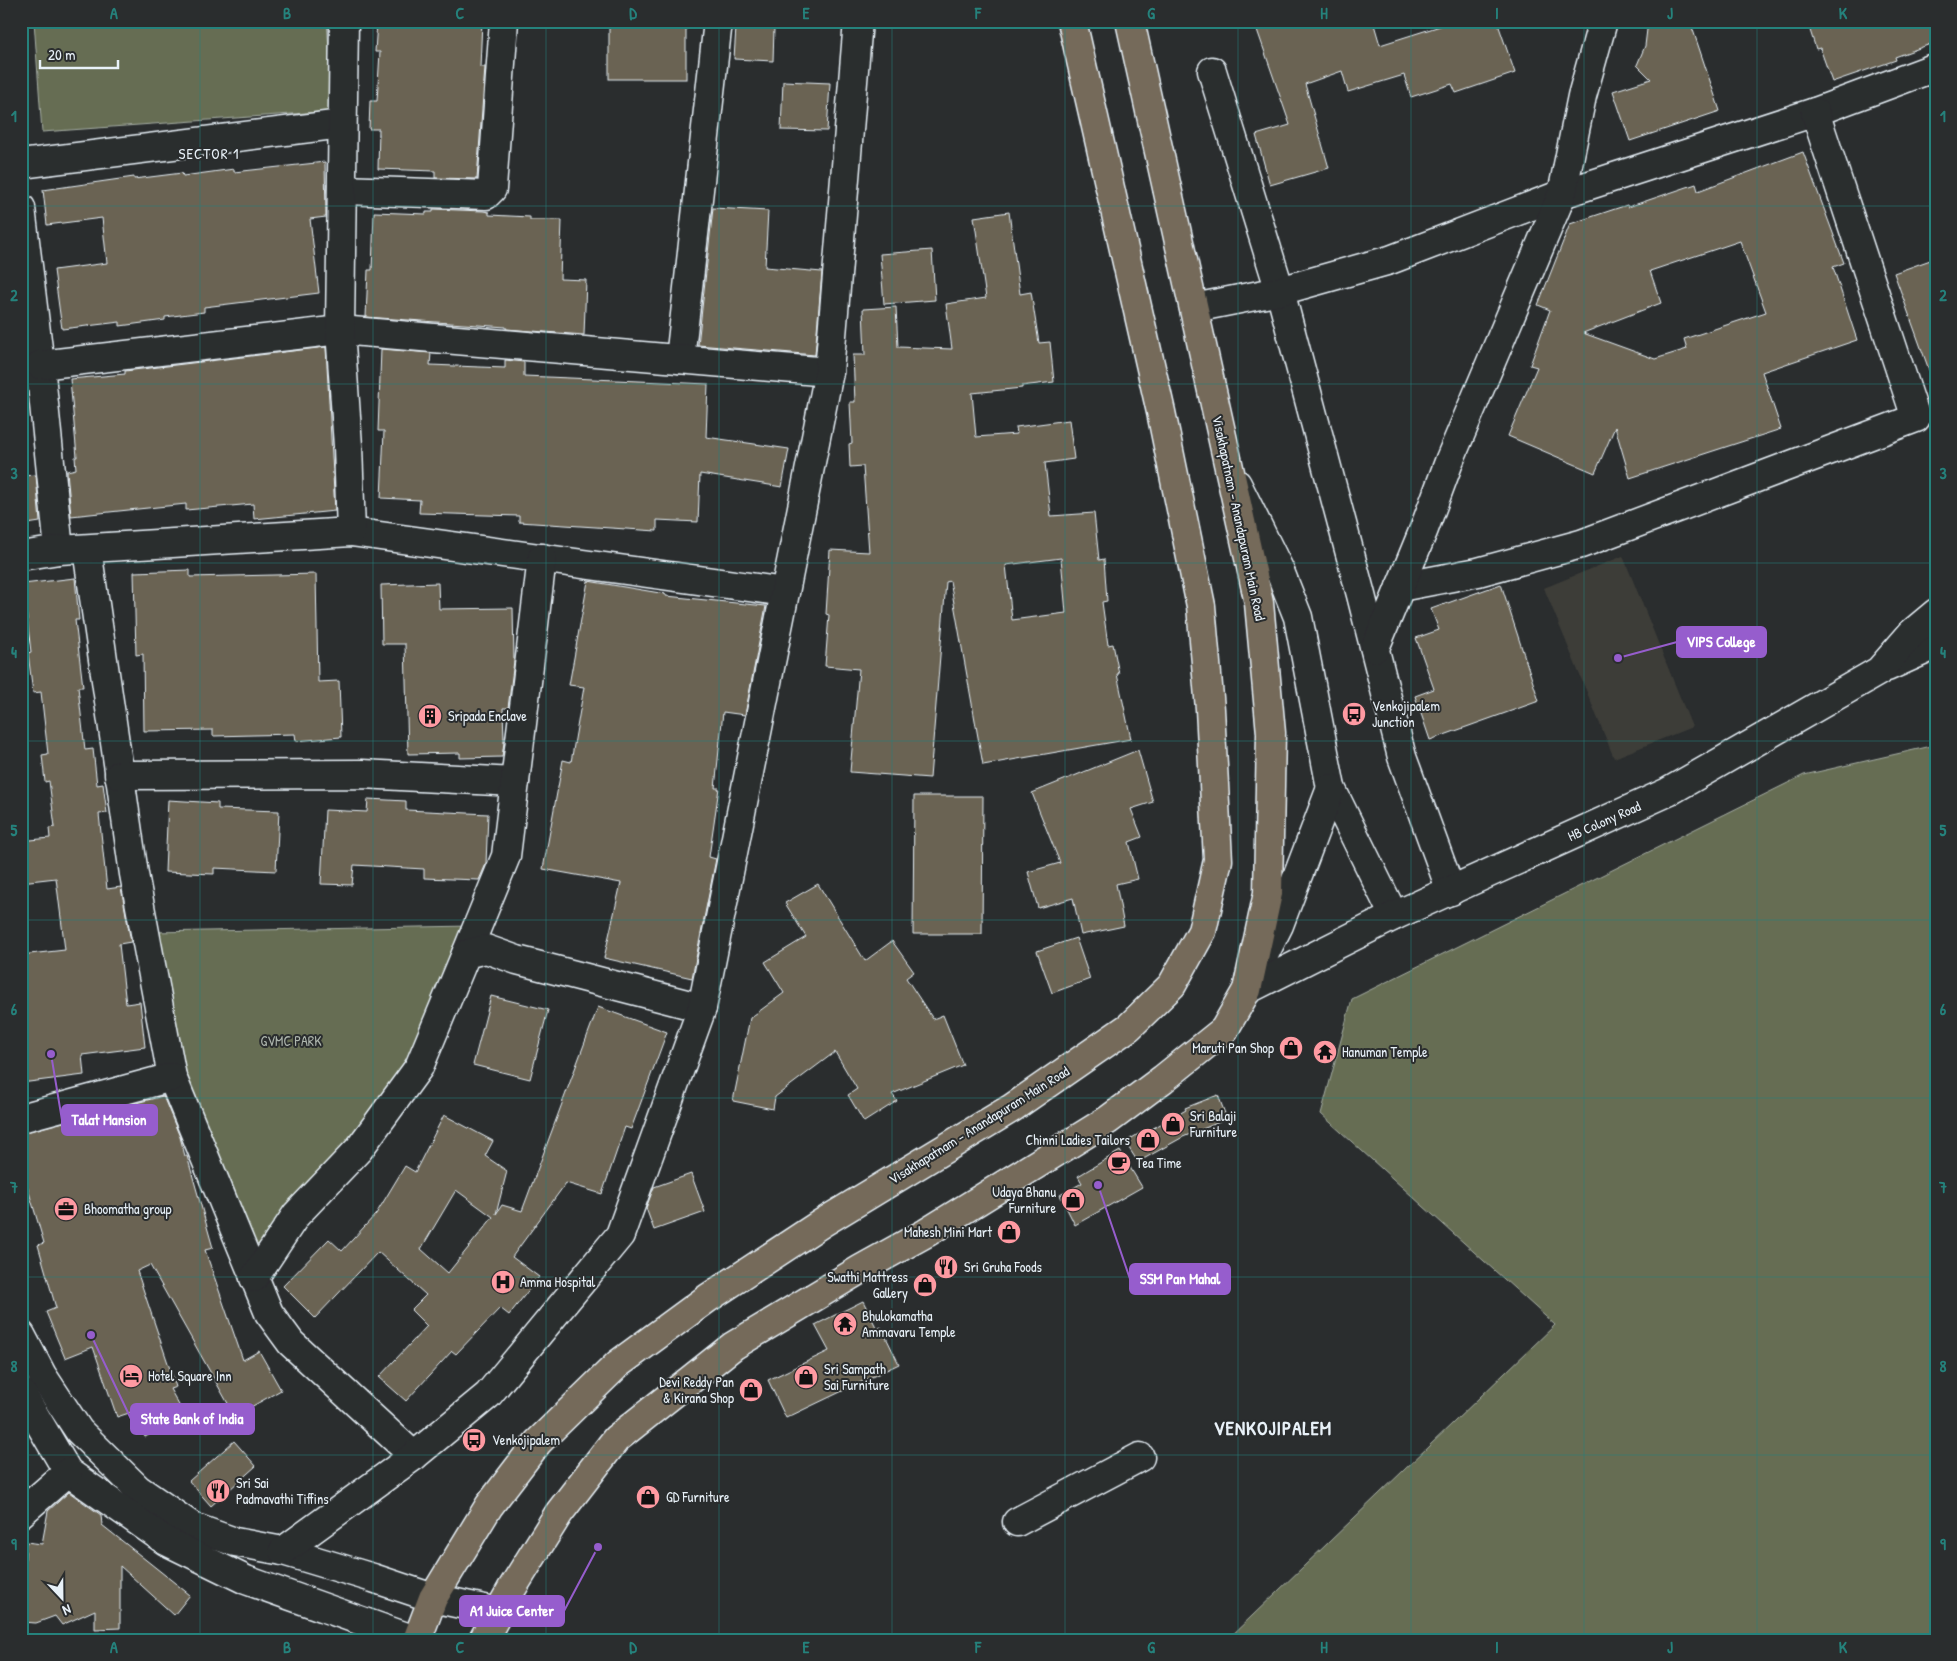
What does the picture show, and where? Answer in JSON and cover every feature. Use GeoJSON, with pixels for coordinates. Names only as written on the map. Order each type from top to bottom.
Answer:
{"type":"FeatureCollection","features":[{"type":"Feature","properties":{"kind":"main road","name":"Visakhapatnam - Anandapuram Main Road"},"geometry":{"type":"LineString","coordinates":[[416,1640],[433,1598],[489,1506],[538,1442],[618,1364],[724,1288],[822,1223],[1012,1108],[1129,1027],[1172,985],[1202,931],[1218,860],[1210,708],[1201,606],[1159,403],[1072,21]]}},
{"type":"Feature","properties":{"kind":"main road","name":"Visakhapatnam - Anandapuram Main Road"},"geometry":{"type":"LineString","coordinates":[[483,1640],[498,1612],[559,1513],[616,1439],[733,1346],[926,1233],[1108,1120],[1224,1030],[1247,990],[1268,893],[1271,733],[1259,603],[1130,21]]}},
{"type":"Feature","properties":{"kind":"street"},"geometry":{"type":"LineString","coordinates":[[344,21],[340,330],[348,446],[351,532]]}},
{"type":"Feature","properties":{"kind":"street"},"geometry":{"type":"LineString","coordinates":[[342,190],[486,195],[492,189],[504,21]]}},
{"type":"Feature","properties":{"kind":"street"},"geometry":{"type":"LineString","coordinates":[[680,359],[718,21]]}},
{"type":"Feature","properties":{"kind":"street"},"geometry":{"type":"LineString","coordinates":[[283,1551],[414,1456],[488,1395],[620,1235],[702,1008],[830,372],[858,21]]}},
{"type":"Feature","properties":{"kind":"street"},"geometry":{"type":"LineString","coordinates":[[1375,648],[1424,529],[1450,459],[1562,194],[1582,96],[1603,21]]}},
{"type":"Feature","properties":{"kind":"street"},"geometry":{"type":"LineString","coordinates":[[1194,308],[1280,291],[1390,260],[1562,194],[1815,112],[1936,67]]}},
{"type":"Feature","properties":{"kind":"street"},"geometry":{"type":"LineString","coordinates":[[1212,71],[1280,291],[1375,648],[1402,758],[1451,891]]}},
{"type":"Feature","properties":{"kind":"street"},"geometry":{"type":"LineString","coordinates":[[1400,587],[1478,572],[1580,544],[1916,418],[1815,112]]}},
{"type":"Feature","properties":{"kind":"street"},"geometry":{"type":"LineString","coordinates":[[21,164],[342,124]]}},
{"type":"Feature","properties":{"kind":"street"},"geometry":{"type":"LineString","coordinates":[[21,208],[40,364],[59,550]]}},
{"type":"Feature","properties":{"kind":"street"},"geometry":{"type":"LineString","coordinates":[[40,364],[340,330],[830,372]]}},
{"type":"Feature","properties":{"kind":"street"},"geometry":{"type":"LineString","coordinates":[[1230,472],[1265,538],[1298,617],[1331,788],[1394,916]]}},
{"type":"Feature","properties":{"kind":"street"},"geometry":{"type":"LineString","coordinates":[[21,556],[59,550],[351,532],[785,592]]}},
{"type":"Feature","properties":{"kind":"street"},"geometry":{"type":"LineString","coordinates":[[87,549],[134,874],[172,1077],[269,1313],[291,1343],[414,1456]]}},
{"type":"Feature","properties":{"kind":"street"},"geometry":{"type":"LineString","coordinates":[[254,1278],[296,1215],[359,1149],[419,1067],[506,856],[542,558]]}},
{"type":"Feature","properties":{"kind":"street","name":"HB Colony Road"},"geometry":{"type":"LineString","coordinates":[[1247,990],[1394,916],[1668,792],[1879,671],[1912,633],[1936,613]]}},
{"type":"Feature","properties":{"kind":"street"},"geometry":{"type":"LineString","coordinates":[[1879,671],[1936,645]]}},
{"type":"Feature","properties":{"kind":"street"},"geometry":{"type":"LineString","coordinates":[[119,775],[362,774],[515,782]]}},
{"type":"Feature","properties":{"kind":"street"},"geometry":{"type":"LineString","coordinates":[[1247,990],[1279,925],[1331,788]]}},
{"type":"Feature","properties":{"kind":"street"},"geometry":{"type":"LineString","coordinates":[[466,954],[486,949],[517,960],[702,1008]]}},
{"type":"Feature","properties":{"kind":"street"},"geometry":{"type":"LineString","coordinates":[[21,1118],[172,1077]]}},
{"type":"Feature","properties":{"kind":"street"},"geometry":{"type":"LineString","coordinates":[[21,1335],[42,1375],[79,1431],[138,1488],[193,1527],[235,1542],[283,1551],[433,1598],[498,1612]]}},
{"type":"Feature","properties":{"kind":"street"},"geometry":{"type":"LineString","coordinates":[[21,1392],[68,1472],[166,1541],[246,1580],[362,1630],[416,1640]]}},
{"type":"Feature","properties":{"kind":"street"},"geometry":{"type":"LineString","coordinates":[[1017,1522],[1140,1457]]}},
{"type":"Feature","properties":{"kind":"street"},"geometry":{"type":"LineString","coordinates":[[21,1513],[68,1472]]}},
{"type":"Feature","properties":{"kind":"shaded area"},"geometry":{"type":"Polygon","coordinates":[[[1623,556],[1692,727],[1614,758],[1544,588],[1623,556]]]}},
{"type":"Feature","properties":{"kind":"green space"},"geometry":{"type":"Polygon","coordinates":[[[34,21],[327,21],[333,111],[42,132],[34,21]]]}},
{"type":"Feature","properties":{"kind":"green space"},"geometry":{"type":"Polygon","coordinates":[[[1936,745],[1936,1640],[1227,1640],[1555,1325],[1321,1114],[1352,999],[1804,775],[1936,745]]]}},
{"type":"Feature","properties":{"kind":"green space","name":"GVMC PARK"},"geometry":{"type":"Polygon","coordinates":[[[471,926],[416,1062],[255,1268],[188,1093],[153,932],[471,926]]]}},
{"type":"Feature","properties":{"kind":"building"},"geometry":{"type":"Polygon","coordinates":[[[377,21],[482,21],[480,67],[485,67],[477,179],[435,178],[435,171],[378,169],[379,129],[369,129],[370,101],[377,101],[380,52],[375,52],[377,21]]]}},
{"type":"Feature","properties":{"kind":"building"},"geometry":{"type":"Polygon","coordinates":[[[1254,21],[1373,21],[1380,45],[1456,21],[1497,21],[1515,73],[1456,93],[1452,84],[1411,97],[1404,75],[1348,92],[1342,71],[1305,84],[1329,168],[1270,185],[1256,135],[1290,125],[1254,21]]]}},
{"type":"Feature","properties":{"kind":"building"},"geometry":{"type":"Polygon","coordinates":[[[1648,21],[1690,21],[1720,111],[1630,141],[1613,91],[1651,79],[1637,65],[1645,46],[1648,21]]]}},
{"type":"Feature","properties":{"kind":"building"},"geometry":{"type":"Polygon","coordinates":[[[1807,21],[1936,21],[1936,42],[1895,57],[1896,60],[1832,82],[1820,48],[1816,49],[1807,21]]]}},
{"type":"Feature","properties":{"kind":"building"},"geometry":{"type":"Polygon","coordinates":[[[609,26],[686,26],[686,79],[609,79],[609,26]]]}},
{"type":"Feature","properties":{"kind":"building"},"geometry":{"type":"Polygon","coordinates":[[[736,27],[774,28],[773,61],[734,59],[736,27]]]}},
{"type":"Feature","properties":{"kind":"building"},"geometry":{"type":"Polygon","coordinates":[[[783,81],[830,83],[827,131],[781,130],[783,81]]]}},
{"type":"Feature","properties":{"kind":"building"},"geometry":{"type":"Polygon","coordinates":[[[1803,152],[1844,263],[1833,267],[1857,340],[1762,372],[1781,429],[1630,478],[1615,427],[1595,473],[1508,436],[1537,367],[1530,365],[1550,310],[1538,305],[1570,224],[1696,184],[1698,191],[1803,152]],[[1740,241],[1650,271],[1661,303],[1583,333],[1655,359],[1687,349],[1684,339],[1766,312],[1740,241]]]}},
{"type":"Feature","properties":{"kind":"building"},"geometry":{"type":"Polygon","coordinates":[[[325,162],[326,217],[310,219],[319,293],[204,307],[204,312],[165,317],[165,320],[120,326],[120,322],[62,329],[54,270],[107,263],[102,218],[47,225],[43,190],[134,177],[134,179],[182,173],[183,176],[234,169],[234,172],[325,162]]]}},
{"type":"Feature","properties":{"kind":"building"},"geometry":{"type":"Polygon","coordinates":[[[713,208],[768,211],[765,267],[822,272],[815,355],[698,345],[713,208]]]}},
{"type":"Feature","properties":{"kind":"building"},"geometry":{"type":"Polygon","coordinates":[[[433,209],[483,211],[489,212],[489,215],[530,217],[530,220],[562,220],[560,279],[586,280],[584,335],[506,329],[506,327],[366,317],[368,270],[372,270],[374,212],[426,214],[426,212],[433,212],[433,209]]]}},
{"type":"Feature","properties":{"kind":"building"},"geometry":{"type":"Polygon","coordinates":[[[1009,212],[1020,294],[1031,292],[1039,343],[1050,342],[1054,382],[1022,386],[1022,388],[972,393],[976,437],[1017,434],[1016,427],[1069,420],[1074,459],[1045,463],[1051,516],[1094,513],[1099,560],[1104,559],[1107,601],[1102,602],[1108,645],[1113,644],[1119,674],[1117,674],[1131,739],[983,765],[950,581],[946,582],[930,778],[850,772],[859,669],[825,666],[829,615],[826,614],[830,550],[869,552],[863,466],[850,467],[849,444],[852,443],[850,402],[855,402],[853,355],[865,355],[863,309],[896,307],[898,347],[952,349],[946,304],[986,298],[974,217],[1009,212]],[[1061,558],[1006,565],[1012,620],[1066,613],[1061,558]]]}},
{"type":"Feature","properties":{"kind":"building"},"geometry":{"type":"Polygon","coordinates":[[[932,250],[935,300],[884,304],[880,254],[932,250]]]}},
{"type":"Feature","properties":{"kind":"building"},"geometry":{"type":"Polygon","coordinates":[[[1936,258],[1936,380],[1933,381],[1894,273],[1936,258]]]}},
{"type":"Feature","properties":{"kind":"building"},"geometry":{"type":"Polygon","coordinates":[[[326,347],[335,511],[254,519],[253,504],[186,510],[186,504],[71,516],[67,471],[76,469],[75,457],[77,457],[70,379],[125,374],[125,371],[326,347]]]}},
{"type":"Feature","properties":{"kind":"building"},"geometry":{"type":"Polygon","coordinates":[[[381,349],[431,353],[430,365],[505,368],[505,360],[524,362],[524,376],[708,384],[706,437],[789,449],[782,487],[700,474],[698,522],[657,520],[657,531],[519,522],[519,516],[419,513],[420,500],[381,498],[384,431],[378,431],[381,349]]]}},
{"type":"Feature","properties":{"kind":"building"},"geometry":{"type":"Polygon","coordinates":[[[36,475],[40,522],[21,525],[21,476],[36,475]]]}},
{"type":"Feature","properties":{"kind":"building"},"geometry":{"type":"Polygon","coordinates":[[[190,570],[190,577],[316,574],[318,682],[339,681],[341,737],[296,741],[295,734],[213,736],[213,730],[144,731],[143,654],[136,655],[134,572],[190,570]]]}},
{"type":"Feature","properties":{"kind":"building"},"geometry":{"type":"Polygon","coordinates":[[[75,578],[79,620],[75,620],[83,687],[78,687],[85,750],[93,749],[97,785],[103,784],[107,813],[99,814],[107,889],[121,887],[131,942],[119,944],[126,1004],[140,1002],[145,1047],[82,1055],[84,1075],[21,1083],[21,955],[65,950],[56,878],[21,882],[21,841],[50,838],[49,828],[55,827],[49,781],[45,782],[42,755],[48,754],[41,692],[33,693],[28,653],[31,652],[23,584],[75,578]]]}},
{"type":"Feature","properties":{"kind":"building"},"geometry":{"type":"Polygon","coordinates":[[[588,581],[666,594],[666,596],[766,606],[745,715],[723,712],[715,788],[719,788],[709,857],[716,859],[692,978],[604,958],[621,883],[543,869],[563,760],[571,762],[584,687],[569,685],[588,581]]]}},
{"type":"Feature","properties":{"kind":"building"},"geometry":{"type":"Polygon","coordinates":[[[438,583],[439,609],[513,608],[514,661],[508,708],[503,708],[504,742],[502,757],[460,758],[460,753],[408,754],[405,644],[382,644],[381,585],[438,583]]]}},
{"type":"Feature","properties":{"kind":"building"},"geometry":{"type":"Polygon","coordinates":[[[1501,584],[1539,701],[1430,740],[1415,696],[1434,689],[1416,638],[1439,630],[1431,609],[1501,584]]]}},
{"type":"Feature","properties":{"kind":"building"},"geometry":{"type":"Polygon","coordinates":[[[1138,750],[1153,802],[1131,809],[1142,837],[1129,842],[1138,879],[1116,884],[1124,926],[1081,935],[1073,898],[1038,908],[1028,872],[1060,863],[1032,793],[1138,750]]]}},
{"type":"Feature","properties":{"kind":"building"},"geometry":{"type":"Polygon","coordinates":[[[914,796],[983,796],[982,934],[913,934],[914,796]]]}},
{"type":"Feature","properties":{"kind":"building"},"geometry":{"type":"Polygon","coordinates":[[[368,799],[406,801],[406,810],[488,814],[486,864],[479,880],[424,878],[424,869],[354,865],[352,885],[321,884],[325,810],[367,812],[368,799]]]}},
{"type":"Feature","properties":{"kind":"building"},"geometry":{"type":"Polygon","coordinates":[[[168,800],[218,803],[218,809],[279,811],[276,871],[214,868],[214,874],[165,872],[168,800]]]}},
{"type":"Feature","properties":{"kind":"building"},"geometry":{"type":"Polygon","coordinates":[[[818,884],[865,961],[892,941],[914,972],[906,978],[933,1019],[943,1015],[963,1065],[892,1094],[897,1101],[864,1122],[848,1095],[857,1089],[835,1052],[775,1097],[773,1109],[733,1101],[750,1018],[784,993],[765,962],[806,937],[785,903],[818,884]]]}},
{"type":"Feature","properties":{"kind":"building"},"geometry":{"type":"Polygon","coordinates":[[[1076,938],[1090,979],[1052,993],[1037,951],[1076,938]]]}},
{"type":"Feature","properties":{"kind":"building"},"geometry":{"type":"Polygon","coordinates":[[[491,996],[548,1010],[530,1079],[473,1065],[491,996]]]}},
{"type":"Feature","properties":{"kind":"building"},"geometry":{"type":"Polygon","coordinates":[[[598,1007],[667,1032],[631,1129],[625,1127],[602,1194],[566,1183],[512,1257],[539,1277],[509,1315],[500,1308],[456,1354],[452,1351],[406,1401],[379,1377],[427,1326],[411,1310],[426,1295],[378,1252],[315,1318],[283,1286],[329,1239],[342,1251],[376,1214],[405,1166],[415,1172],[444,1115],[493,1141],[485,1156],[507,1171],[496,1214],[502,1205],[522,1211],[598,1007]],[[456,1190],[421,1249],[448,1273],[493,1217],[456,1190]]]}},
{"type":"Feature","properties":{"kind":"building"},"geometry":{"type":"Polygon","coordinates":[[[1218,1095],[1227,1119],[1183,1137],[1138,1162],[1125,1142],[1186,1110],[1185,1108],[1218,1095]]]}},
{"type":"Feature","properties":{"kind":"building"},"geometry":{"type":"Polygon","coordinates":[[[163,1096],[180,1137],[185,1156],[187,1156],[213,1248],[205,1250],[243,1360],[259,1351],[281,1390],[235,1416],[150,1265],[137,1271],[176,1387],[170,1389],[185,1416],[145,1437],[132,1412],[117,1417],[93,1347],[65,1358],[46,1312],[56,1308],[38,1245],[44,1243],[26,1182],[21,1184],[21,1133],[163,1096]]]}},
{"type":"Feature","properties":{"kind":"building"},"geometry":{"type":"Polygon","coordinates":[[[1120,1151],[1142,1187],[1075,1225],[1060,1195],[1082,1183],[1078,1176],[1120,1151]]]}},
{"type":"Feature","properties":{"kind":"building"},"geometry":{"type":"Polygon","coordinates":[[[691,1174],[705,1212],[654,1230],[646,1208],[654,1187],[691,1174]]]}},
{"type":"Feature","properties":{"kind":"building"},"geometry":{"type":"Polygon","coordinates":[[[863,1301],[877,1329],[881,1327],[899,1364],[786,1418],[768,1380],[829,1351],[815,1325],[863,1301]]]}},
{"type":"Feature","properties":{"kind":"building"},"geometry":{"type":"Polygon","coordinates":[[[234,1441],[256,1466],[211,1506],[189,1481],[234,1441]]]}},
{"type":"Feature","properties":{"kind":"building"},"geometry":{"type":"Polygon","coordinates":[[[69,1492],[101,1515],[102,1525],[190,1595],[174,1615],[120,1566],[120,1628],[95,1629],[95,1610],[62,1625],[55,1616],[36,1623],[21,1622],[26,1542],[42,1544],[48,1511],[69,1492]]]}},
{"type":"Feature","properties":{"kind":"place","name":"VIPS College"},"geometry":{"type":"Point","coordinates":[1618,658]}},
{"type":"Feature","properties":{"kind":"place","name":"Venkojipalem Junction"},"geometry":{"type":"Point","coordinates":[1354,714]}},
{"type":"Feature","properties":{"kind":"place","name":"Sripada Enclave"},"geometry":{"type":"Point","coordinates":[430,716]}},
{"type":"Feature","properties":{"kind":"place","name":"Maruti Pan Shop"},"geometry":{"type":"Point","coordinates":[1291,1048]}},
{"type":"Feature","properties":{"kind":"place","name":"Hanuman Temple"},"geometry":{"type":"Point","coordinates":[1325,1052]}},
{"type":"Feature","properties":{"kind":"place","name":"Talat Mansion"},"geometry":{"type":"Point","coordinates":[51,1054]}},
{"type":"Feature","properties":{"kind":"place","name":"Sri Balaji Furniture"},"geometry":{"type":"Point","coordinates":[1173,1124]}},
{"type":"Feature","properties":{"kind":"place","name":"Chinni Ladies Tailors"},"geometry":{"type":"Point","coordinates":[1148,1140]}},
{"type":"Feature","properties":{"kind":"place","name":"Tea Time"},"geometry":{"type":"Point","coordinates":[1119,1163]}},
{"type":"Feature","properties":{"kind":"place","name":"SSM Pan Mahal"},"geometry":{"type":"Point","coordinates":[1098,1185]}},
{"type":"Feature","properties":{"kind":"place","name":"Udaya Bhanu Furniture"},"geometry":{"type":"Point","coordinates":[1073,1200]}},
{"type":"Feature","properties":{"kind":"place","name":"Bhoomatha group"},"geometry":{"type":"Point","coordinates":[66,1209]}},
{"type":"Feature","properties":{"kind":"place","name":"Mahesh Mini Mart"},"geometry":{"type":"Point","coordinates":[1009,1232]}},
{"type":"Feature","properties":{"kind":"place","name":"Sri Gruha Foods"},"geometry":{"type":"Point","coordinates":[946,1267]}},
{"type":"Feature","properties":{"kind":"place","name":"Amma Hospital"},"geometry":{"type":"Point","coordinates":[503,1282]}},
{"type":"Feature","properties":{"kind":"place","name":"Swathi Mattress Gallery"},"geometry":{"type":"Point","coordinates":[925,1285]}},
{"type":"Feature","properties":{"kind":"place","name":"Bhulokamatha Ammavaru Temple"},"geometry":{"type":"Point","coordinates":[845,1324]}},
{"type":"Feature","properties":{"kind":"place","name":"State Bank of India"},"geometry":{"type":"Point","coordinates":[91,1335]}},
{"type":"Feature","properties":{"kind":"place","name":"Hotel Square Inn"},"geometry":{"type":"Point","coordinates":[131,1376]}},
{"type":"Feature","properties":{"kind":"place","name":"Sri Sampath Sai Furniture"},"geometry":{"type":"Point","coordinates":[806,1377]}},
{"type":"Feature","properties":{"kind":"place","name":"Devi Reddy Pan & Kirana Shop"},"geometry":{"type":"Point","coordinates":[751,1390]}},
{"type":"Feature","properties":{"kind":"place","name":"Venkojipalem"},"geometry":{"type":"Point","coordinates":[474,1440]}},
{"type":"Feature","properties":{"kind":"place","name":"Sri Sai Padmavathi Tiffins"},"geometry":{"type":"Point","coordinates":[218,1491]}},
{"type":"Feature","properties":{"kind":"place","name":"GD Furniture"},"geometry":{"type":"Point","coordinates":[648,1497]}},
{"type":"Feature","properties":{"kind":"place","name":"A1 Juice Center"},"geometry":{"type":"Point","coordinates":[598,1547]}},
{"type":"Feature","properties":{"kind":"district","name":"SECTOR 1"},"geometry":{"type":"Point","coordinates":[209,154]}},
{"type":"Feature","properties":{"kind":"district","name":"VENKOJIPALEM"},"geometry":{"type":"Point","coordinates":[1273,1428]}}]}
